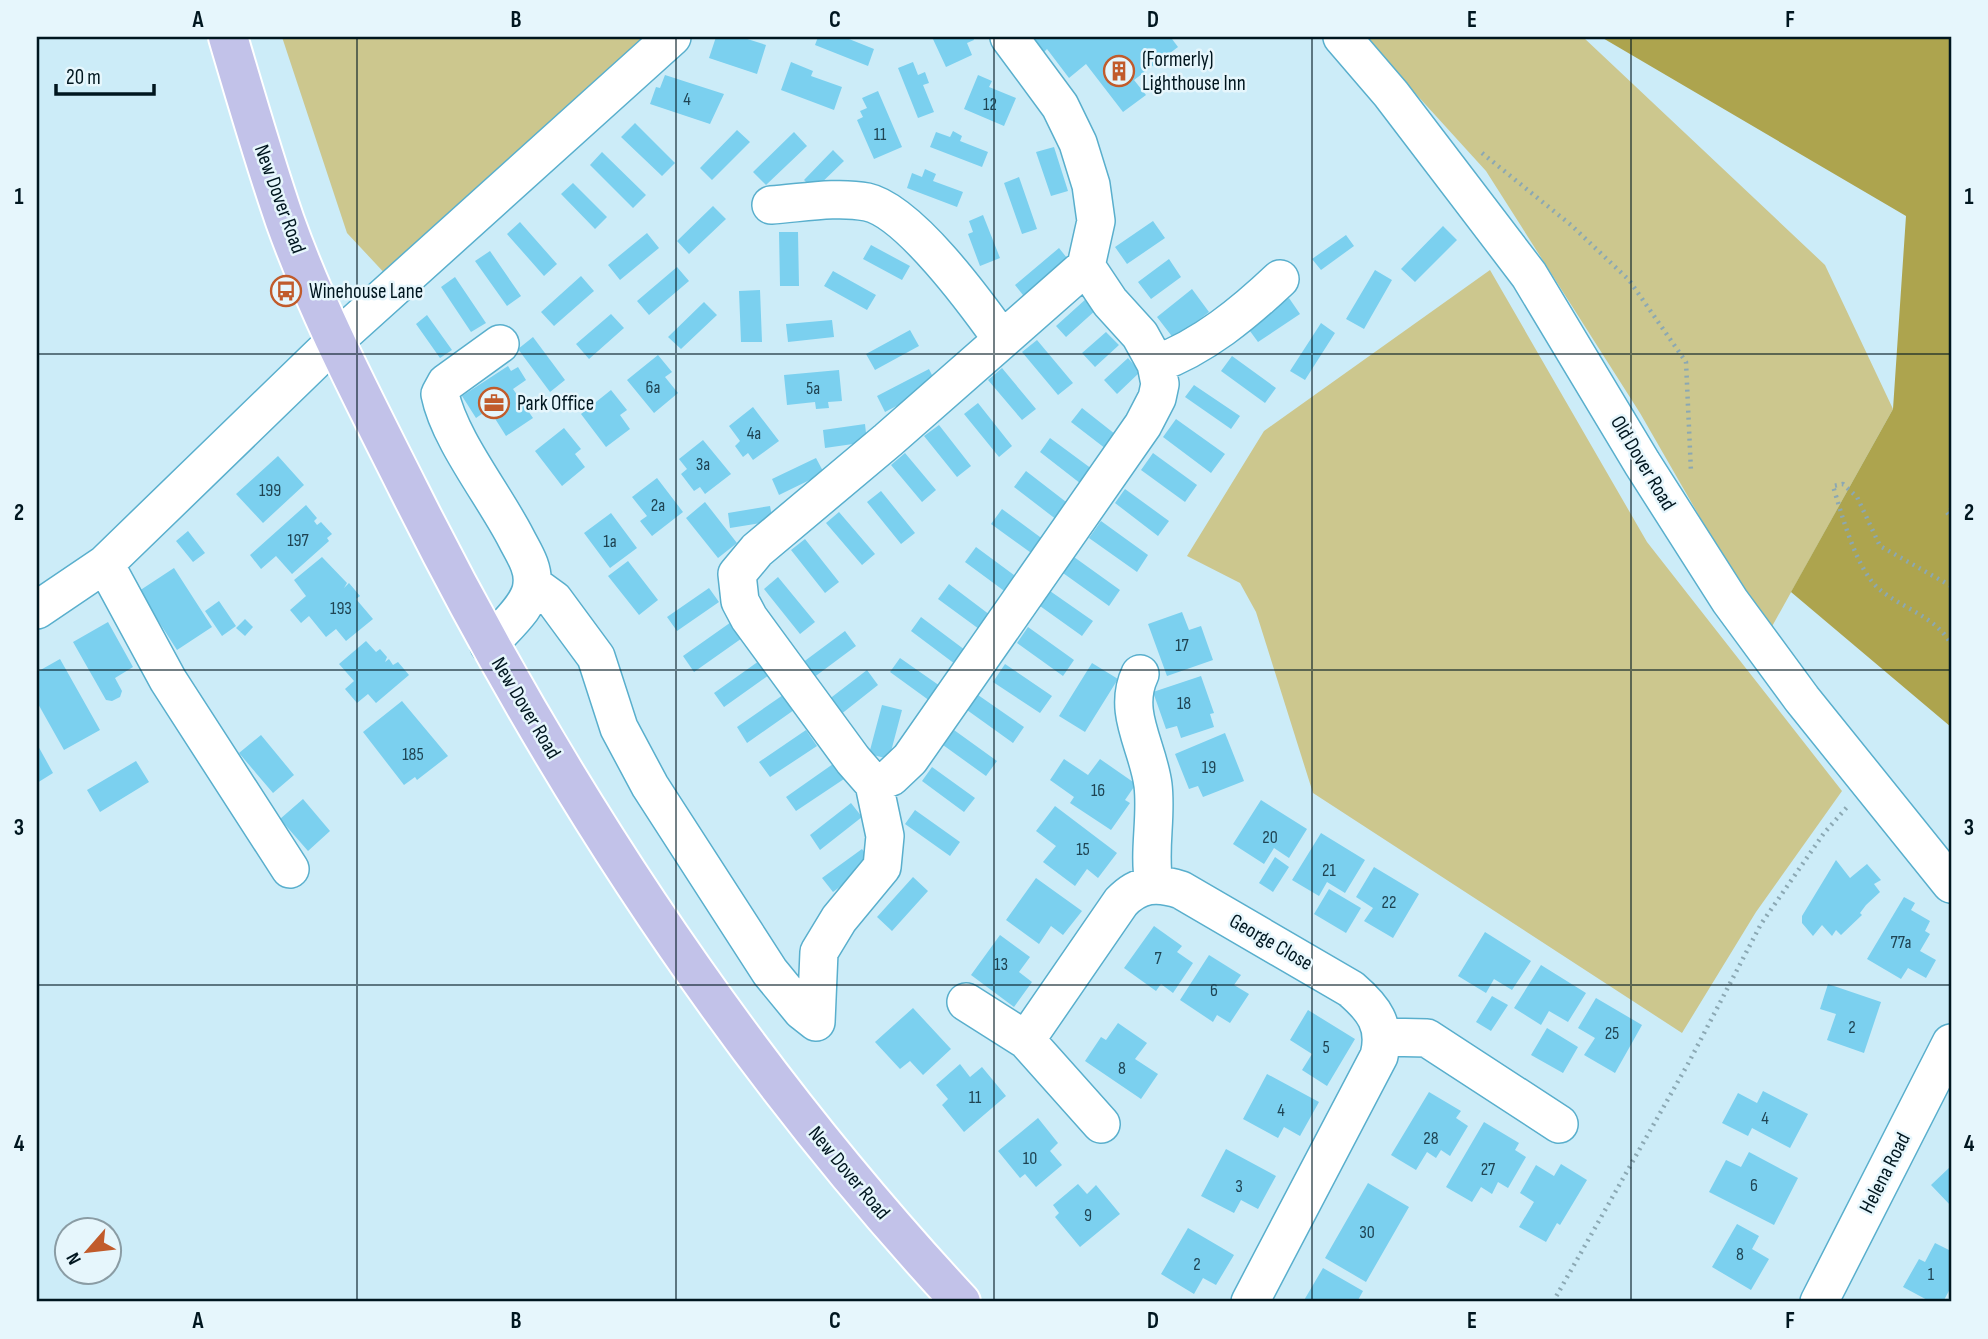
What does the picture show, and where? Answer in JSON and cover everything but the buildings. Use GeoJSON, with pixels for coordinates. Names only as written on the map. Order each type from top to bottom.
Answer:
{"type":"FeatureCollection","features":[{"type":"Feature","properties":{"kind":"main road","name":"New Dover Road"},"geometry":{"type":"LineString","coordinates":[[228,37],[286,224],[336,340],[489,645],[610,848],[714,1000],[842,1166],[961,1302]]}},
{"type":"Feature","properties":{"kind":"street"},"geometry":{"type":"LineString","coordinates":[[37,610],[105,564],[336,340],[672,37]]}},
{"type":"Feature","properties":{"kind":"street"},"geometry":{"type":"LineString","coordinates":[[532,584],[554,600],[596,657],[620,728],[650,786],[770,972],[802,1011],[816,1022],[819,953],[839,919],[876,876],[884,858],[886,836],[874,784],[853,760],[750,618],[740,601],[737,574],[757,550],[1086,267],[1096,221],[1091,185],[1078,143],[1060,106],[1009,37]]}},
{"type":"Feature","properties":{"kind":"street","name":"Old Dover Road"},"geometry":{"type":"LineString","coordinates":[[1342,37],[1391,94],[1529,275],[1642,463],[1730,601],[1802,699],[1951,884]]}},
{"type":"Feature","properties":{"kind":"street"},"geometry":{"type":"LineString","coordinates":[[771,205],[857,201],[882,209],[930,248],[1001,338]]}},
{"type":"Feature","properties":{"kind":"street"},"geometry":{"type":"LineString","coordinates":[[874,784],[891,777],[910,759],[1143,425],[1157,398],[1160,384],[1156,364],[1140,335],[1110,302],[1086,267]]}},
{"type":"Feature","properties":{"kind":"street"},"geometry":{"type":"LineString","coordinates":[[1156,364],[1177,356],[1236,318],[1280,279]]}},
{"type":"Feature","properties":{"kind":"street"},"geometry":{"type":"LineString","coordinates":[[489,645],[528,597],[532,584],[529,562],[496,501],[450,427],[440,394],[446,383],[500,344]]}},
{"type":"Feature","properties":{"kind":"street"},"geometry":{"type":"LineString","coordinates":[[105,564],[168,680],[290,869]]}},
{"type":"Feature","properties":{"kind":"street"},"geometry":{"type":"LineString","coordinates":[[1026,1040],[1121,902],[1131,892],[1154,884],[1150,862],[1153,785],[1132,706],[1133,689],[1140,674]]}},
{"type":"Feature","properties":{"kind":"street","name":"George Close"},"geometry":{"type":"LineString","coordinates":[[1154,884],[1181,890],[1351,989],[1373,1010],[1381,1026],[1382,1037]]}},
{"type":"Feature","properties":{"kind":"street"},"geometry":{"type":"LineString","coordinates":[[966,1002],[1026,1040],[1101,1124]]}},
{"type":"Feature","properties":{"kind":"street"},"geometry":{"type":"LineString","coordinates":[[1250,1302],[1380,1056],[1382,1037],[1427,1038],[1559,1124]]}},
{"type":"Feature","properties":{"kind":"street","name":"Helena Road"},"geometry":{"type":"LineString","coordinates":[[1819,1302],[1951,1043]]}},
{"type":"Feature","properties":{"kind":"path"},"geometry":{"type":"LineString","coordinates":[[1472,144],[1571,225],[1629,280],[1686,362],[1691,476]]}},
{"type":"Feature","properties":{"kind":"path"},"geometry":{"type":"LineString","coordinates":[[1951,586],[1880,547],[1857,497],[1843,484],[1833,486],[1850,541],[1878,588],[1942,629],[1951,644]]}},
{"type":"Feature","properties":{"kind":"path"},"geometry":{"type":"LineString","coordinates":[[1951,510],[1946,511],[1951,518]]}},
{"type":"Feature","properties":{"kind":"path"},"geometry":{"type":"LineString","coordinates":[[1553,1302],[1689,1062],[1761,925],[1824,832],[1840,818],[1865,776]]}},
{"type":"Feature","properties":{"kind":"shaded area"},"geometry":{"type":"Polygon","coordinates":[[[282,37],[647,37],[390,279],[347,233],[282,37]]]}},
{"type":"Feature","properties":{"kind":"shaded area"},"geometry":{"type":"Polygon","coordinates":[[[1364,37],[1583,37],[1825,265],[1893,409],[1770,630],[1759,620],[1640,413],[1486,171],[1364,37]]]}},
{"type":"Feature","properties":{"kind":"shaded area"},"geometry":{"type":"Polygon","coordinates":[[[1601,37],[1951,37],[1951,727],[1791,592],[1893,409],[1906,216],[1601,37]]]}},
{"type":"Feature","properties":{"kind":"shaded area"},"geometry":{"type":"Polygon","coordinates":[[[1490,270],[1647,542],[1842,791],[1756,912],[1682,1033],[1313,793],[1256,612],[1240,583],[1187,556],[1264,431],[1490,270]]]}},
{"type":"Feature","properties":{"kind":"place","name":"(Formerly) Lighthouse Inn"},"geometry":{"type":"Point","coordinates":[1119,71]}},
{"type":"Feature","properties":{"kind":"place","name":"Winehouse Lane"},"geometry":{"type":"Point","coordinates":[286,291]}},
{"type":"Feature","properties":{"kind":"place","name":"Park Office"},"geometry":{"type":"Point","coordinates":[494,403]}}]}
